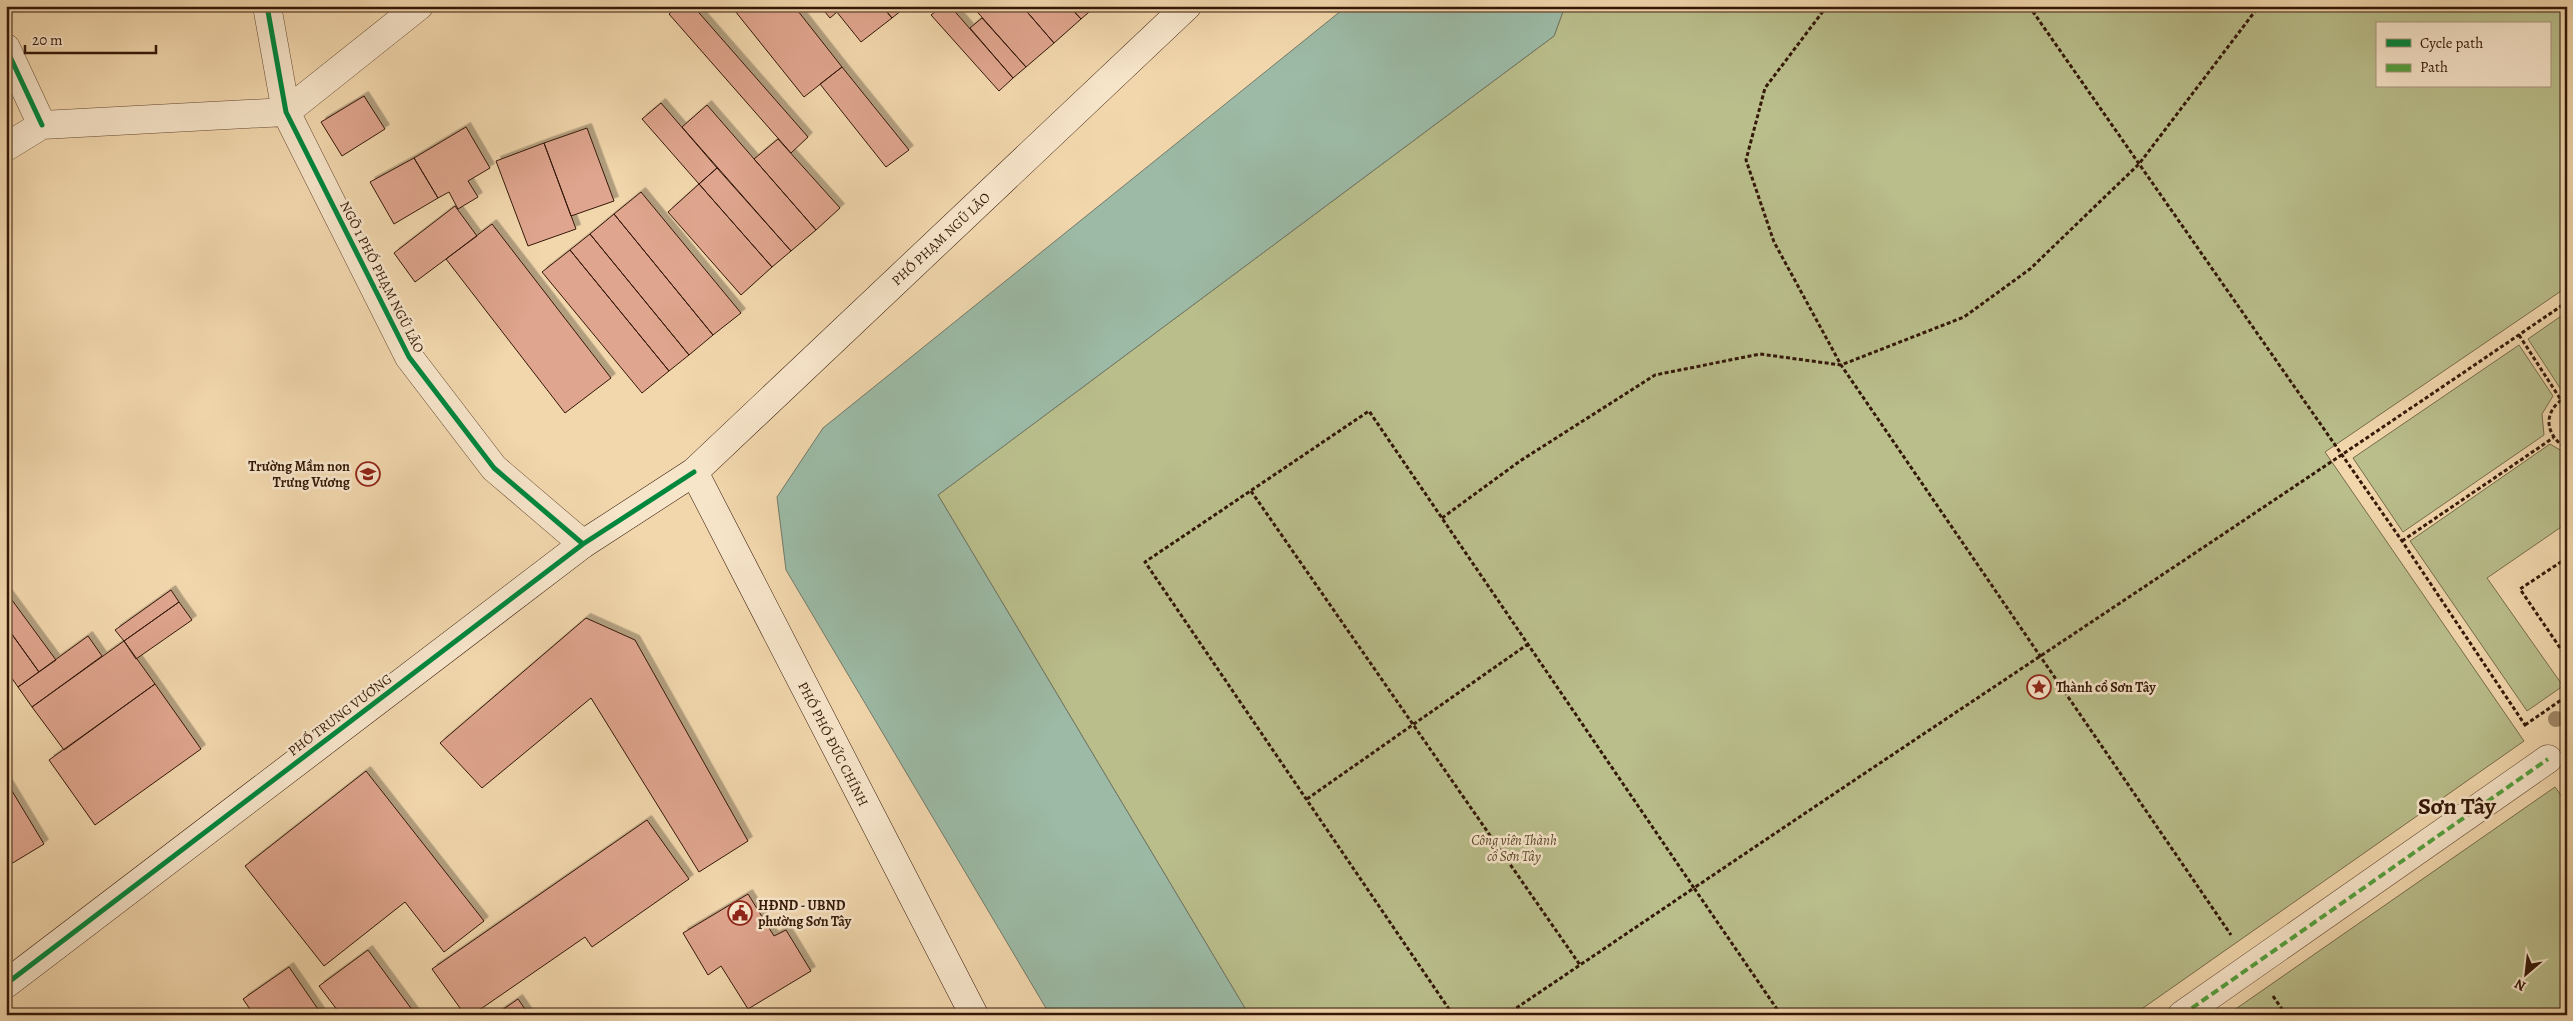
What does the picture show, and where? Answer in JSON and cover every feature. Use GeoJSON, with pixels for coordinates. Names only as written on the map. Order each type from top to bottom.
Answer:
{"type":"FeatureCollection","features":[{"type":"Feature","properties":{"kind":"street","name":"NGÕ 1 PHỐ PHẠM NGŨ LÃO"},"geometry":{"type":"LineString","coordinates":[[267,6],[286,112],[409,357],[494,468],[583,544]]}},
{"type":"Feature","properties":{"kind":"street"},"geometry":{"type":"LineString","coordinates":[[6,147],[42,125],[286,112],[419,6]]}},
{"type":"Feature","properties":{"kind":"street","name":"PHỐ PHẠM NGŨ LÃO"},"geometry":{"type":"LineString","coordinates":[[694,472],[1187,6]]}},
{"type":"Feature","properties":{"kind":"street"},"geometry":{"type":"LineString","coordinates":[[6,48],[42,125]]}},
{"type":"Feature","properties":{"kind":"street","name":"PHỐ TRƯNG VƯƠNG"},"geometry":{"type":"LineString","coordinates":[[6,984],[583,544],[694,472]]}},
{"type":"Feature","properties":{"kind":"street","name":"PHỐ PHÓ ĐỨC CHÍNH"},"geometry":{"type":"LineString","coordinates":[[694,472],[974,1015]]}},
{"type":"Feature","properties":{"kind":"street"},"geometry":{"type":"LineString","coordinates":[[2182,1015],[2548,759]]}},
{"type":"Feature","properties":{"kind":"path"},"geometry":{"type":"LineString","coordinates":[[1826,6],[1765,88],[1746,160],[1774,242],[1841,365],[2286,1015]]}},
{"type":"Feature","properties":{"kind":"path"},"geometry":{"type":"LineString","coordinates":[[2029,6],[2402,541],[2548,759]]}},
{"type":"Feature","properties":{"kind":"path"},"geometry":{"type":"LineString","coordinates":[[1442,518],[1520,461],[1655,375],[1760,354],[1841,365],[1964,316],[2030,269],[2139,164],[2259,6]]}},
{"type":"Feature","properties":{"kind":"path"},"geometry":{"type":"LineString","coordinates":[[1506,1015],[2039,656],[2342,456],[2567,302]]}},
{"type":"Feature","properties":{"kind":"path"},"geometry":{"type":"LineString","coordinates":[[2519,335],[2561,400]]}},
{"type":"Feature","properties":{"kind":"path"},"geometry":{"type":"LineString","coordinates":[[2567,397],[2561,400],[2550,413],[2548,422],[2553,438],[2567,448]]}},
{"type":"Feature","properties":{"kind":"path"},"geometry":{"type":"LineString","coordinates":[[1453,1015],[1145,562],[1369,411],[1780,1015]]}},
{"type":"Feature","properties":{"kind":"path"},"geometry":{"type":"LineString","coordinates":[[2402,541],[2553,438]]}},
{"type":"Feature","properties":{"kind":"path"},"geometry":{"type":"LineString","coordinates":[[1251,491],[1580,965]]}},
{"type":"Feature","properties":{"kind":"path"},"geometry":{"type":"LineString","coordinates":[[2567,558],[2520,589],[2567,658]]}},
{"type":"Feature","properties":{"kind":"path"},"geometry":{"type":"LineString","coordinates":[[1307,799],[1528,644]]}},
{"type":"Feature","properties":{"kind":"path"},"geometry":{"type":"LineString","coordinates":[[2525,725],[2567,696]]}},
{"type":"Feature","properties":{"kind":"green space","name":"Công viên Thành cổ Sơn Tây"},"geometry":{"type":"Polygon","coordinates":[[[1565,6],[2567,6],[2567,287],[2325,452],[2524,741],[2133,1015],[1249,1015],[938,495],[1554,36],[1565,6]]]}},
{"type":"Feature","properties":{"kind":"green space"},"geometry":{"type":"Polygon","coordinates":[[[2567,312],[2567,390],[2562,391],[2528,339],[2567,312]]]}},
{"type":"Feature","properties":{"kind":"green space"},"geometry":{"type":"Polygon","coordinates":[[[2519,345],[2553,396],[2542,414],[2544,435],[2403,532],[2353,458],[2519,345]]]}},
{"type":"Feature","properties":{"kind":"green space"},"geometry":{"type":"Polygon","coordinates":[[[2550,444],[2567,454],[2567,523],[2487,578],[2563,686],[2527,711],[2410,541],[2550,444]]]}},
{"type":"Feature","properties":{"kind":"green space"},"geometry":{"type":"Polygon","coordinates":[[[2555,787],[2567,804],[2567,1015],[2227,1015],[2555,787]]]}},
{"type":"Feature","properties":{"kind":"shaded area"},"geometry":{"type":"Polygon","coordinates":[[[1347,6],[1565,6],[1554,36],[938,495],[1249,1015],[1050,1015],[786,570],[777,497],[823,428],[1347,6]]]}},
{"type":"Feature","properties":{"kind":"building"},"geometry":{"type":"Polygon","coordinates":[[[678,6],[693,6],[808,137],[791,153],[669,14],[678,6]]]}},
{"type":"Feature","properties":{"kind":"building"},"geometry":{"type":"Polygon","coordinates":[[[731,6],[794,6],[842,67],[804,97],[731,6]]]}},
{"type":"Feature","properties":{"kind":"building"},"geometry":{"type":"Polygon","coordinates":[[[820,6],[832,6],[837,12],[830,18],[820,6]]]}},
{"type":"Feature","properties":{"kind":"building"},"geometry":{"type":"Polygon","coordinates":[[[832,6],[882,6],[892,18],[861,42],[832,6]]]}},
{"type":"Feature","properties":{"kind":"building"},"geometry":{"type":"Polygon","coordinates":[[[882,6],[907,6],[892,18],[882,6]]]}},
{"type":"Feature","properties":{"kind":"building"},"geometry":{"type":"Polygon","coordinates":[[[942,6],[950,6],[1013,78],[999,91],[931,15],[942,6]]]}},
{"type":"Feature","properties":{"kind":"building"},"geometry":{"type":"Polygon","coordinates":[[[972,6],[1022,6],[1054,43],[1026,67],[972,6]]]}},
{"type":"Feature","properties":{"kind":"building"},"geometry":{"type":"Polygon","coordinates":[[[1022,6],[1069,6],[1081,19],[1054,43],[1022,6]]]}},
{"type":"Feature","properties":{"kind":"building"},"geometry":{"type":"Polygon","coordinates":[[[1069,6],[1096,6],[1081,19],[1069,6]]]}},
{"type":"Feature","properties":{"kind":"building"},"geometry":{"type":"Polygon","coordinates":[[[982,18],[1026,67],[1013,78],[970,28],[982,18]]]}},
{"type":"Feature","properties":{"kind":"building"},"geometry":{"type":"Polygon","coordinates":[[[842,67],[909,150],[886,167],[820,84],[842,67]]]}},
{"type":"Feature","properties":{"kind":"building"},"geometry":{"type":"Polygon","coordinates":[[[364,96],[385,129],[342,156],[321,122],[364,96]]]}},
{"type":"Feature","properties":{"kind":"building"},"geometry":{"type":"Polygon","coordinates":[[[661,103],[717,168],[699,184],[642,119],[661,103]]]}},
{"type":"Feature","properties":{"kind":"building"},"geometry":{"type":"Polygon","coordinates":[[[707,105],[816,230],[791,251],[682,127],[707,105]]]}},
{"type":"Feature","properties":{"kind":"building"},"geometry":{"type":"Polygon","coordinates":[[[466,127],[490,168],[468,181],[478,197],[458,209],[449,192],[438,198],[414,158],[466,127]]]}},
{"type":"Feature","properties":{"kind":"building"},"geometry":{"type":"Polygon","coordinates":[[[587,128],[614,201],[571,216],[544,143],[587,128]]]}},
{"type":"Feature","properties":{"kind":"building"},"geometry":{"type":"Polygon","coordinates":[[[778,139],[840,208],[816,230],[754,159],[778,139]]]}},
{"type":"Feature","properties":{"kind":"building"},"geometry":{"type":"Polygon","coordinates":[[[544,143],[576,229],[528,246],[496,161],[544,143]]]}},
{"type":"Feature","properties":{"kind":"building"},"geometry":{"type":"Polygon","coordinates":[[[414,158],[438,198],[394,224],[370,182],[414,158]]]}},
{"type":"Feature","properties":{"kind":"building"},"geometry":{"type":"Polygon","coordinates":[[[717,168],[791,251],[772,267],[699,184],[717,168]]]}},
{"type":"Feature","properties":{"kind":"building"},"geometry":{"type":"Polygon","coordinates":[[[699,184],[772,267],[741,295],[668,212],[699,184]]]}},
{"type":"Feature","properties":{"kind":"building"},"geometry":{"type":"Polygon","coordinates":[[[641,192],[741,313],[713,335],[614,214],[641,192]]]}},
{"type":"Feature","properties":{"kind":"building"},"geometry":{"type":"Polygon","coordinates":[[[455,206],[477,236],[415,282],[394,253],[455,206]]]}},
{"type":"Feature","properties":{"kind":"building"},"geometry":{"type":"Polygon","coordinates":[[[614,214],[713,335],[689,355],[590,234],[614,214]]]}},
{"type":"Feature","properties":{"kind":"building"},"geometry":{"type":"Polygon","coordinates":[[[492,224],[611,378],[565,413],[446,259],[492,224]]]}},
{"type":"Feature","properties":{"kind":"building"},"geometry":{"type":"Polygon","coordinates":[[[590,234],[689,355],[669,371],[570,250],[590,234]]]}},
{"type":"Feature","properties":{"kind":"building"},"geometry":{"type":"Polygon","coordinates":[[[570,250],[669,371],[642,393],[542,272],[570,250]]]}},
{"type":"Feature","properties":{"kind":"building"},"geometry":{"type":"Polygon","coordinates":[[[171,590],[179,602],[124,641],[115,630],[171,590]]]}},
{"type":"Feature","properties":{"kind":"building"},"geometry":{"type":"Polygon","coordinates":[[[6,592],[56,660],[39,672],[6,626],[6,592]]]}},
{"type":"Feature","properties":{"kind":"building"},"geometry":{"type":"Polygon","coordinates":[[[179,602],[192,620],[136,659],[124,641],[179,602]]]}},
{"type":"Feature","properties":{"kind":"building"},"geometry":{"type":"Polygon","coordinates":[[[586,618],[635,640],[748,841],[699,872],[591,698],[482,788],[440,743],[586,618]]]}},
{"type":"Feature","properties":{"kind":"building"},"geometry":{"type":"Polygon","coordinates":[[[6,626],[39,672],[18,687],[6,670],[6,626]]]}},
{"type":"Feature","properties":{"kind":"building"},"geometry":{"type":"Polygon","coordinates":[[[88,636],[102,656],[32,707],[18,687],[88,636]]]}},
{"type":"Feature","properties":{"kind":"building"},"geometry":{"type":"Polygon","coordinates":[[[124,641],[155,684],[64,750],[32,707],[124,641]]]}},
{"type":"Feature","properties":{"kind":"building"},"geometry":{"type":"Polygon","coordinates":[[[155,684],[201,749],[95,825],[49,760],[155,684]]]}},
{"type":"Feature","properties":{"kind":"building"},"geometry":{"type":"Polygon","coordinates":[[[366,771],[484,921],[444,952],[405,902],[324,966],[245,866],[366,771]]]}},
{"type":"Feature","properties":{"kind":"building"},"geometry":{"type":"Polygon","coordinates":[[[6,781],[44,844],[6,867],[6,781]]]}},
{"type":"Feature","properties":{"kind":"building"},"geometry":{"type":"Polygon","coordinates":[[[647,820],[689,879],[592,947],[585,937],[472,1015],[465,1015],[432,969],[647,820]]]}},
{"type":"Feature","properties":{"kind":"building"},"geometry":{"type":"Polygon","coordinates":[[[748,894],[774,936],[786,930],[811,971],[748,1009],[721,966],[708,975],[683,933],[748,894]]]}},
{"type":"Feature","properties":{"kind":"building"},"geometry":{"type":"Polygon","coordinates":[[[368,950],[416,1015],[341,1015],[319,986],[368,950]]]}},
{"type":"Feature","properties":{"kind":"building"},"geometry":{"type":"Polygon","coordinates":[[[289,967],[322,1015],[254,1015],[243,999],[289,967]]]}},
{"type":"Feature","properties":{"kind":"building"},"geometry":{"type":"Polygon","coordinates":[[[518,999],[529,1015],[495,1015],[518,999]]]}},
{"type":"Feature","properties":{"kind":"marked path"},"geometry":{"type":"LineString","coordinates":[[2182,1015],[2548,759]]}},
{"type":"Feature","properties":{"kind":"cycle path"},"geometry":{"type":"LineString","coordinates":[[267,6],[286,112],[409,357],[494,468],[583,544]]}},
{"type":"Feature","properties":{"kind":"cycle path"},"geometry":{"type":"LineString","coordinates":[[6,48],[42,125]]}},
{"type":"Feature","properties":{"kind":"cycle path"},"geometry":{"type":"LineString","coordinates":[[6,984],[583,544],[694,472]]}},
{"type":"Feature","properties":{"kind":"place","name":"Trường Mầm non Trưng Vương"},"geometry":{"type":"Point","coordinates":[368,474]}},
{"type":"Feature","properties":{"kind":"place","name":"Thành cổ Sơn Tây"},"geometry":{"type":"Point","coordinates":[2039,687]}},
{"type":"Feature","properties":{"kind":"place","name":"HĐND - UBND phường Sơn Tây"},"geometry":{"type":"Point","coordinates":[740,913]}},
{"type":"Feature","properties":{"kind":"district","name":"Sơn Tây"},"geometry":{"type":"Point","coordinates":[2457,806]}}]}
